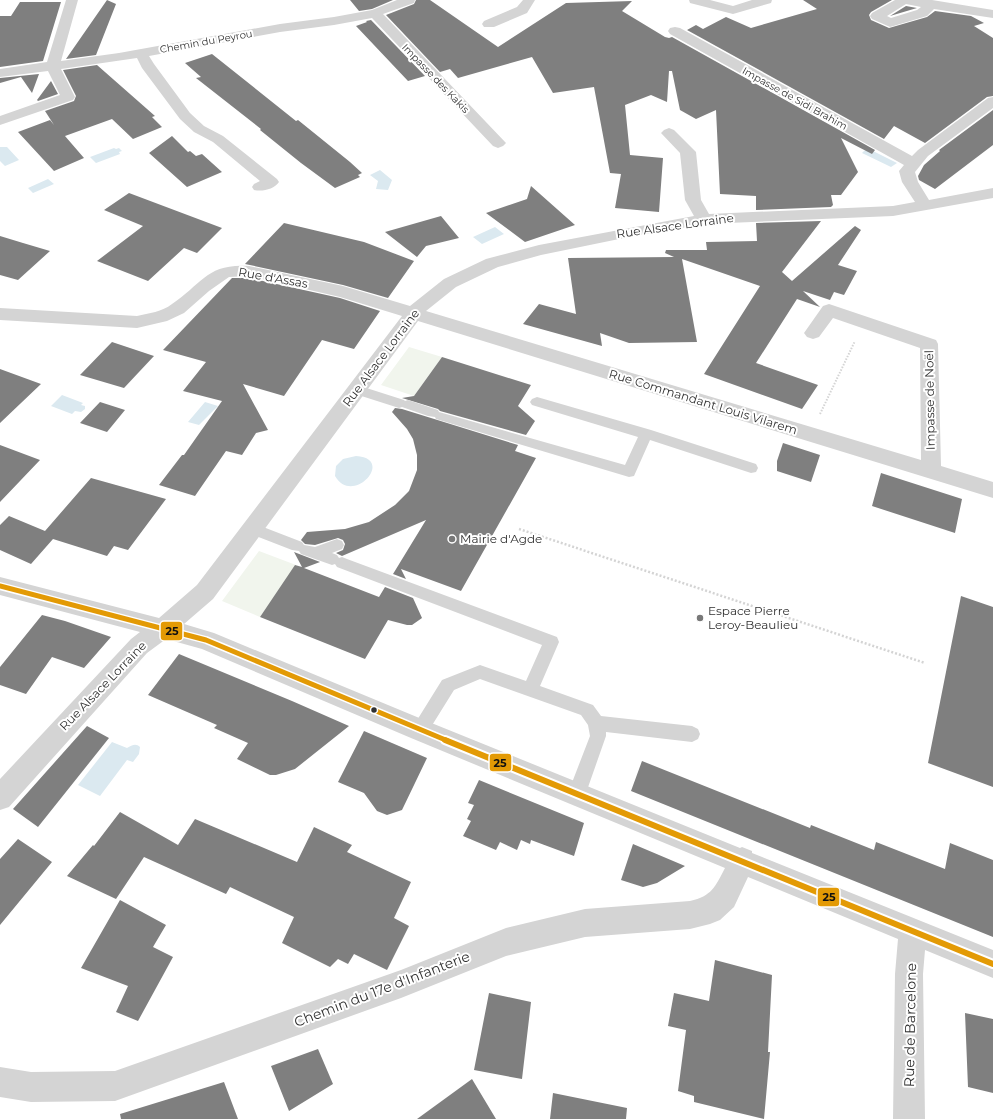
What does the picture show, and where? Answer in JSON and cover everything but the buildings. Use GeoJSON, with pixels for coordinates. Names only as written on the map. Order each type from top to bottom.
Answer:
{"type":"FeatureCollection","features":[{"type":"Feature","properties":{"kind":"street"},"geometry":{"type":"LineString","coordinates":[[0,121],[68,98],[53,66],[72,0]]}},
{"type":"Feature","properties":{"kind":"street","name":"Chemin du Peyrou"},"geometry":{"type":"LineString","coordinates":[[0,73],[141,53],[280,28],[334,21],[375,13],[409,0]]}},
{"type":"Feature","properties":{"kind":"street"},"geometry":{"type":"LineString","coordinates":[[489,24],[522,10],[529,0]]}},
{"type":"Feature","properties":{"kind":"street"},"geometry":{"type":"LineString","coordinates":[[695,0],[733,10],[766,0]]}},
{"type":"Feature","properties":{"kind":"street"},"geometry":{"type":"LineString","coordinates":[[932,4],[993,14]]}},
{"type":"Feature","properties":{"kind":"street","name":"Impasse des Kakis"},"geometry":{"type":"LineString","coordinates":[[375,13],[498,143]]}},
{"type":"Feature","properties":{"kind":"street","name":"Impasse de Sidi Brahim"},"geometry":{"type":"LineString","coordinates":[[675,31],[918,158]]}},
{"type":"Feature","properties":{"kind":"street"},"geometry":{"type":"LineString","coordinates":[[141,53],[147,65],[185,116],[199,129],[218,139],[271,182],[260,187]]}},
{"type":"Feature","properties":{"kind":"street"},"geometry":{"type":"LineString","coordinates":[[747,59],[884,136],[918,158]]}},
{"type":"Feature","properties":{"kind":"street"},"geometry":{"type":"LineString","coordinates":[[925,206],[910,182],[907,171],[918,158],[993,101]]}},
{"type":"Feature","properties":{"kind":"street"},"geometry":{"type":"LineString","coordinates":[[669,133],[688,152],[693,200],[704,219]]}},
{"type":"Feature","properties":{"kind":"street","name":"Rue Alsace Lorraine"},"geometry":{"type":"LineString","coordinates":[[0,798],[139,646],[205,592],[419,307],[450,283],[492,263],[546,249],[704,219],[893,211],[993,193]]}},
{"type":"Feature","properties":{"kind":"street","name":"Rue d'Assas"},"geometry":{"type":"LineString","coordinates":[[0,314],[137,322],[161,318],[178,309],[203,287],[224,272],[235,270],[249,271],[343,292],[414,314]]}},
{"type":"Feature","properties":{"kind":"street","name":"Impasse de Noël"},"geometry":{"type":"LineString","coordinates":[[813,334],[829,310],[929,344],[931,471]]}},
{"type":"Feature","properties":{"kind":"street","name":"Rue Commandant Louis Vilarem"},"geometry":{"type":"LineString","coordinates":[[414,314],[993,490]]}},
{"type":"Feature","properties":{"kind":"street"},"geometry":{"type":"LineString","coordinates":[[0,586],[206,640],[420,730],[742,860],[993,964]]}},
{"type":"Feature","properties":{"kind":"street","name":"Chemin du 17e d'Infanterie"},"geometry":{"type":"LineString","coordinates":[[0,1082],[31,1087],[115,1086],[401,984],[506,942],[585,923],[690,916],[710,910],[724,897],[742,860]]}},
{"type":"Feature","properties":{"kind":"street","name":"Rue de Barcelone"},"geometry":{"type":"LineString","coordinates":[[909,1119],[909,974],[913,931]]}},
{"type":"Feature","properties":{"kind":"lane"},"geometry":{"type":"LineString","coordinates":[[357,390],[629,472],[646,434]]}},
{"type":"Feature","properties":{"kind":"lane"},"geometry":{"type":"LineString","coordinates":[[537,402],[646,434],[751,468]]}},
{"type":"Feature","properties":{"kind":"lane"},"geometry":{"type":"LineString","coordinates":[[408,405],[420,422]]}},
{"type":"Feature","properties":{"kind":"lane"},"geometry":{"type":"LineString","coordinates":[[253,529],[551,642],[531,689]]}},
{"type":"Feature","properties":{"kind":"lane"},"geometry":{"type":"LineString","coordinates":[[306,550],[337,545]]}},
{"type":"Feature","properties":{"kind":"lane"},"geometry":{"type":"LineString","coordinates":[[420,730],[448,685],[480,672],[531,689],[586,710],[596,723],[598,736],[577,793]]}},
{"type":"Feature","properties":{"kind":"lane"},"geometry":{"type":"LineString","coordinates":[[596,723],[692,734]]}},
{"type":"Feature","properties":{"kind":"path"},"geometry":{"type":"LineString","coordinates":[[811,435],[865,322]]}},
{"type":"Feature","properties":{"kind":"path"},"geometry":{"type":"LineString","coordinates":[[519,529],[925,664]]}},
{"type":"Feature","properties":{"kind":"shaded area"},"geometry":{"type":"Polygon","coordinates":[[[0,147],[7,147],[19,160],[5,166],[0,161],[0,147]]]}},
{"type":"Feature","properties":{"kind":"shaded area"},"geometry":{"type":"Polygon","coordinates":[[[114,148],[119,148],[122,151],[119,152],[120,154],[96,163],[90,157],[114,148]]]}},
{"type":"Feature","properties":{"kind":"shaded area"},"geometry":{"type":"Polygon","coordinates":[[[869,149],[897,163],[891,167],[862,153],[869,149]]]}},
{"type":"Feature","properties":{"kind":"shaded area"},"geometry":{"type":"Polygon","coordinates":[[[380,170],[392,180],[388,190],[376,189],[378,181],[370,175],[380,170]]]}},
{"type":"Feature","properties":{"kind":"shaded area"},"geometry":{"type":"Polygon","coordinates":[[[48,179],[54,184],[33,193],[28,188],[48,179]]]}},
{"type":"Feature","properties":{"kind":"shaded area"},"geometry":{"type":"Polygon","coordinates":[[[495,227],[504,234],[482,244],[473,237],[495,227]]]}},
{"type":"Feature","properties":{"kind":"shaded area"},"geometry":{"type":"Polygon","coordinates":[[[409,347],[442,357],[414,396],[381,385],[409,347]]]}},
{"type":"Feature","properties":{"kind":"shaded area"},"geometry":{"type":"Polygon","coordinates":[[[62,395],[83,403],[81,405],[85,406],[85,409],[81,412],[75,411],[72,414],[51,406],[62,395]]]}},
{"type":"Feature","properties":{"kind":"shaded area"},"geometry":{"type":"Polygon","coordinates":[[[205,402],[218,406],[199,425],[188,422],[205,402]]]}},
{"type":"Feature","properties":{"kind":"shaded area"},"geometry":{"type":"Polygon","coordinates":[[[356,456],[367,459],[372,464],[372,471],[360,484],[352,486],[343,484],[335,476],[336,466],[343,459],[356,456]]]}},
{"type":"Feature","properties":{"kind":"shaded area"},"geometry":{"type":"Polygon","coordinates":[[[259,551],[296,565],[260,617],[222,601],[259,551]]]}},
{"type":"Feature","properties":{"kind":"shaded area"},"geometry":{"type":"Polygon","coordinates":[[[112,742],[127,748],[132,745],[137,745],[140,747],[139,754],[133,762],[127,760],[100,796],[78,785],[112,742]]]}},
{"type":"Feature","properties":{"kind":"transit line","name":"25"},"geometry":{"type":"LineString","coordinates":[[0,586],[206,640],[420,730],[993,964]]}},
{"type":"Feature","properties":{"kind":"place","name":"Mairie d'Agde"},"geometry":{"type":"Point","coordinates":[452,539]}},
{"type":"Feature","properties":{"kind":"place","name":"Espace Pierre Leroy-Beaulieu"},"geometry":{"type":"Point","coordinates":[700,618]}}]}
